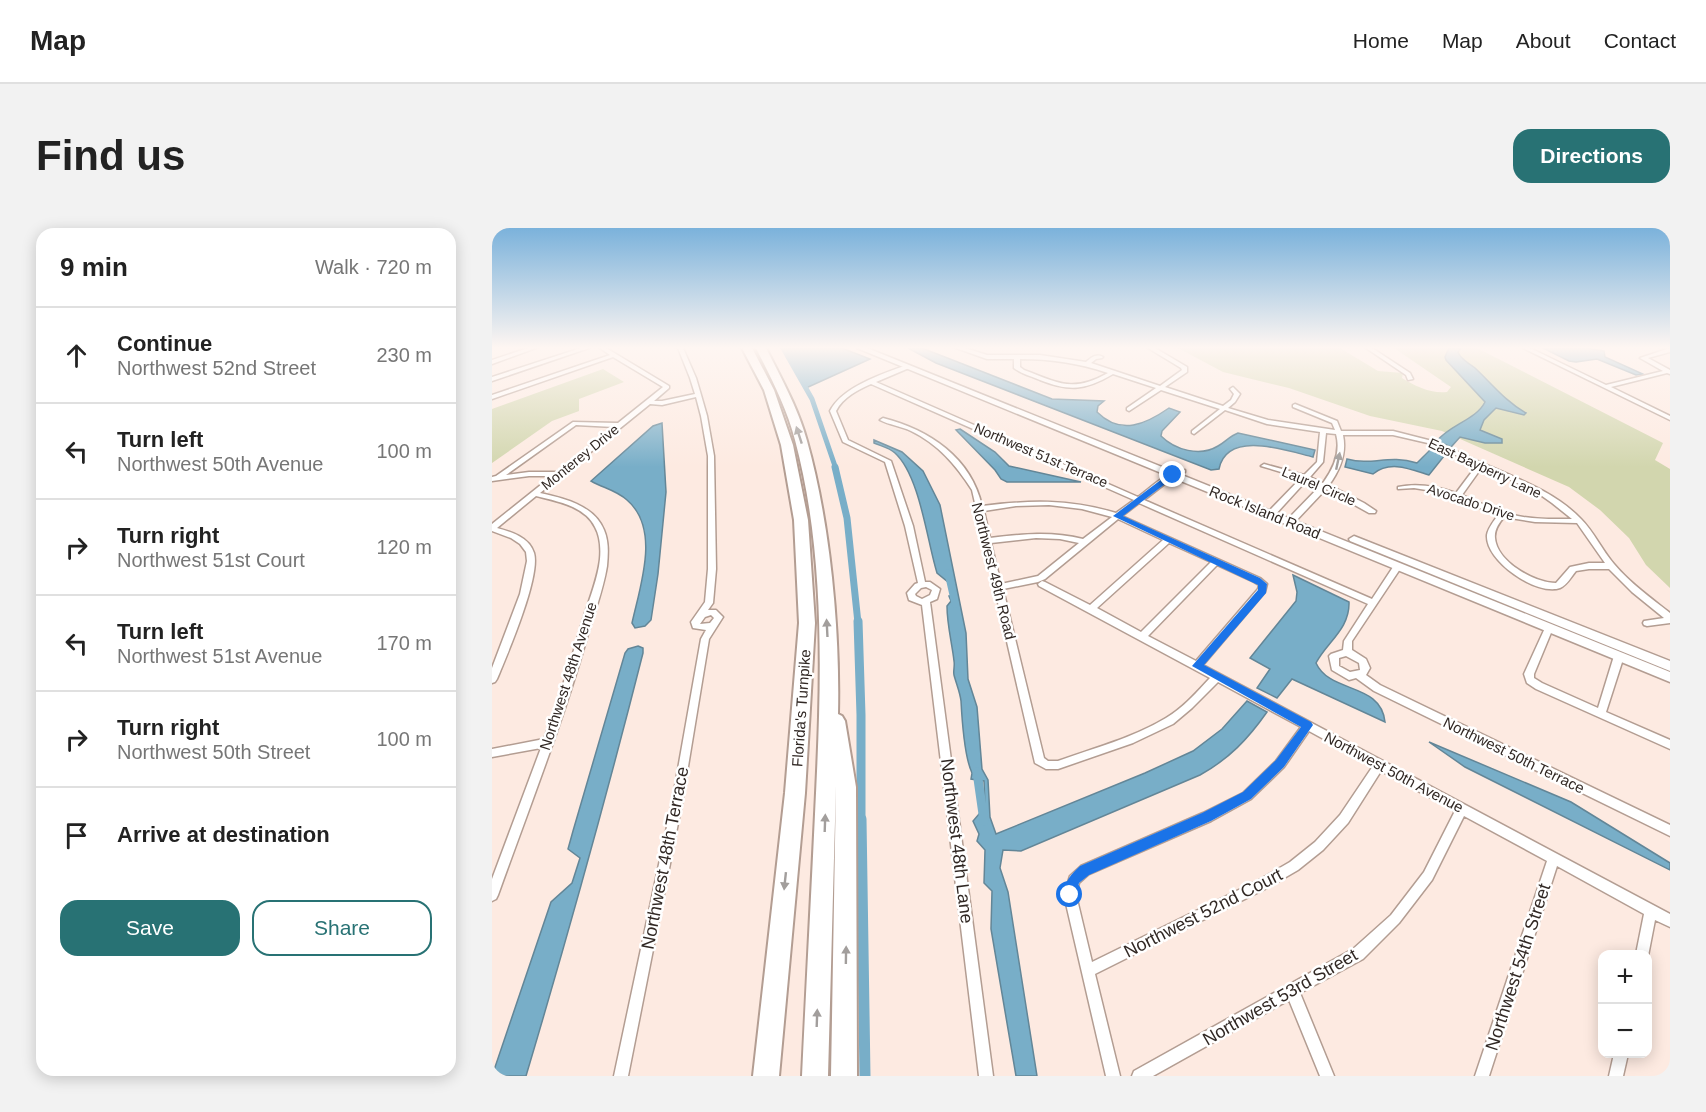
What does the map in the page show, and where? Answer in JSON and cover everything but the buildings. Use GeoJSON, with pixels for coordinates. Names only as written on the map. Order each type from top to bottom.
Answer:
{"type":"FeatureCollection","features":[{"type":"Feature","properties":{"kind":"highway","name":"Florida's Turnpike"},"geometry":{"type":"LineString","coordinates":[[765,1074],[795,793],[807,623],[801,520],[787,445],[768,388]]}},
{"type":"Feature","properties":{"kind":"highway","name":"Florida's Turnpike"},"geometry":{"type":"LineString","coordinates":[[781,388],[801,439],[817,514],[830,683],[815,1076]]}},
{"type":"Feature","properties":{"kind":"highway"},"geometry":{"type":"LineString","coordinates":[[830,683],[846,787],[844,1076]]}},
{"type":"Feature","properties":{"kind":"main road","name":"Rock Island Road"},"geometry":{"type":"LineString","coordinates":[[960,388],[1274,511],[1398,566],[1670,677]]}},
{"type":"Feature","properties":{"kind":"main road","name":"Rock Island Road"},"geometry":{"type":"LineString","coordinates":[[970,388],[1178,473]]}},
{"type":"Feature","properties":{"kind":"main road","name":"Rock Island Road"},"geometry":{"type":"LineString","coordinates":[[1293,519],[1670,666]]}},
{"type":"Feature","properties":{"kind":"street"},"geometry":{"type":"LineString","coordinates":[[492,397],[519,388]]}},
{"type":"Feature","properties":{"kind":"street","name":"Monterey Drive"},"geometry":{"type":"LineString","coordinates":[[492,528],[666,388]]}},
{"type":"Feature","properties":{"kind":"street"},"geometry":{"type":"LineString","coordinates":[[695,388],[704,416],[711,456],[712,568],[709,603],[697,622]]}},
{"type":"Feature","properties":{"kind":"street","name":"Northwest 48th Lane"},"geometry":{"type":"LineString","coordinates":[[863,388],[842,397],[833,411],[844,441],[888,461],[909,526],[922,585]]}},
{"type":"Feature","properties":{"kind":"street","name":"Northwest 51st Terrace"},"geometry":{"type":"LineString","coordinates":[[884,388],[1373,603]]}},
{"type":"Feature","properties":{"kind":"street"},"geometry":{"type":"LineString","coordinates":[[1129,409],[1160,388]]}},
{"type":"Feature","properties":{"kind":"street","name":"East Bayberry Lane"},"geometry":{"type":"LineString","coordinates":[[1160,388],[1267,423],[1340,433],[1393,433],[1434,443],[1482,463],[1556,501],[1579,522],[1611,566],[1635,590],[1670,619]]}},
{"type":"Feature","properties":{"kind":"street"},"geometry":{"type":"LineString","coordinates":[[1612,388],[1670,418]]}},
{"type":"Feature","properties":{"kind":"street"},"geometry":{"type":"LineString","coordinates":[[1613,388],[1670,413]]}},
{"type":"Feature","properties":{"kind":"street"},"geometry":{"type":"LineString","coordinates":[[1194,432],[1223,410],[1237,394],[1233,389]]}},
{"type":"Feature","properties":{"kind":"street"},"geometry":{"type":"LineString","coordinates":[[650,402],[662,403],[698,395]]}},
{"type":"Feature","properties":{"kind":"street"},"geometry":{"type":"LineString","coordinates":[[1293,519],[1333,477],[1340,460],[1340,433],[1335,422],[1295,406]]}},
{"type":"Feature","properties":{"kind":"street","name":"Northwest 49th Road"},"geometry":{"type":"LineString","coordinates":[[883,420],[902,424],[929,437],[964,472],[975,490],[1039,760],[1046,765],[1058,765],[1169,721],[1188,707],[1217,677]]}},
{"type":"Feature","properties":{"kind":"street"},"geometry":{"type":"LineString","coordinates":[[496,478],[575,423],[620,425]]}},
{"type":"Feature","properties":{"kind":"street"},"geometry":{"type":"LineString","coordinates":[[1274,511],[1320,462],[1323,431]]}},
{"type":"Feature","properties":{"kind":"street"},"geometry":{"type":"LineString","coordinates":[[1389,441],[1393,433]]}},
{"type":"Feature","properties":{"kind":"street"},"geometry":{"type":"LineString","coordinates":[[1457,497],[1482,463]]}},
{"type":"Feature","properties":{"kind":"street","name":"Laurel Circle"},"geometry":{"type":"LineString","coordinates":[[1264,466],[1325,486],[1372,511]]}},
{"type":"Feature","properties":{"kind":"street"},"geometry":{"type":"LineString","coordinates":[[999,587],[1044,581],[1084,542],[1178,473]]}},
{"type":"Feature","properties":{"kind":"street"},"geometry":{"type":"LineString","coordinates":[[496,478],[557,474]]}},
{"type":"Feature","properties":{"kind":"street","name":"Avocado Drive"},"geometry":{"type":"LineString","coordinates":[[1400,488],[1414,485],[1526,520],[1579,522]]}},
{"type":"Feature","properties":{"kind":"street","name":"Northwest 48th Avenue"},"geometry":{"type":"LineString","coordinates":[[492,895],[575,664],[604,561],[603,536],[595,520],[580,508],[564,500],[534,494]]}},
{"type":"Feature","properties":{"kind":"street"},"geometry":{"type":"LineString","coordinates":[[981,509],[1052,502],[1094,508],[1117,516],[1263,584],[1262,590],[1197,666]]}},
{"type":"Feature","properties":{"kind":"street"},"geometry":{"type":"LineString","coordinates":[[1502,514],[1491,530],[1490,542],[1501,559],[1529,579],[1555,586],[1563,583],[1573,569],[1588,566],[1611,566]]}},
{"type":"Feature","properties":{"kind":"street"},"geometry":{"type":"LineString","coordinates":[[492,528],[521,540],[531,554],[531,569],[507,645],[492,679]]}},
{"type":"Feature","properties":{"kind":"street"},"geometry":{"type":"LineString","coordinates":[[987,541],[1046,534],[1084,542]]}},
{"type":"Feature","properties":{"kind":"street"},"geometry":{"type":"LineString","coordinates":[[1091,609],[1168,539]]}},
{"type":"Feature","properties":{"kind":"street"},"geometry":{"type":"LineString","coordinates":[[1142,636],[1216,561]]}},
{"type":"Feature","properties":{"kind":"street"},"geometry":{"type":"LineString","coordinates":[[1347,652],[1348,641],[1398,566]]}},
{"type":"Feature","properties":{"kind":"street","name":"Northwest 50th Avenue"},"geometry":{"type":"LineString","coordinates":[[1044,581],[1091,609],[1670,921]]}},
{"type":"Feature","properties":{"kind":"street","name":"Northwest 48th Lane"},"geometry":{"type":"LineString","coordinates":[[922,585],[934,586],[937,591],[926,604],[918,602],[911,596],[912,590],[922,585]]}},
{"type":"Feature","properties":{"kind":"street"},"geometry":{"type":"LineString","coordinates":[[709,603],[716,613]]}},
{"type":"Feature","properties":{"kind":"street","name":"Northwest 48th Lane"},"geometry":{"type":"LineString","coordinates":[[926,604],[986,1076]]}},
{"type":"Feature","properties":{"kind":"street"},"geometry":{"type":"LineString","coordinates":[[697,622],[706,613],[716,613]]}},
{"type":"Feature","properties":{"kind":"street","name":"Northwest 48th Terrace"},"geometry":{"type":"LineString","coordinates":[[621,1076],[677,803],[705,639],[719,619],[716,613]]}},
{"type":"Feature","properties":{"kind":"street"},"geometry":{"type":"LineString","coordinates":[[1647,623],[1670,619]]}},
{"type":"Feature","properties":{"kind":"street"},"geometry":{"type":"LineString","coordinates":[[697,622],[706,628],[714,624]]}},
{"type":"Feature","properties":{"kind":"street"},"geometry":{"type":"LineString","coordinates":[[697,622],[705,639]]}},
{"type":"Feature","properties":{"kind":"street"},"geometry":{"type":"LineString","coordinates":[[1549,628],[1528,674],[1530,680],[1539,687],[1670,745]]}},
{"type":"Feature","properties":{"kind":"street"},"geometry":{"type":"LineString","coordinates":[[1347,652],[1360,658],[1365,664],[1365,671],[1359,675],[1343,674],[1333,664],[1334,656],[1347,652]]}},
{"type":"Feature","properties":{"kind":"street"},"geometry":{"type":"LineString","coordinates":[[1600,714],[1619,657]]}},
{"type":"Feature","properties":{"kind":"street","name":"Northwest 50th Terrace"},"geometry":{"type":"LineString","coordinates":[[1359,675],[1377,688],[1670,831]]}},
{"type":"Feature","properties":{"kind":"street"},"geometry":{"type":"LineString","coordinates":[[1113,1076],[1070,895],[1074,880],[1084,870],[1207,817],[1247,796],[1280,764],[1308,725]]}},
{"type":"Feature","properties":{"kind":"street"},"geometry":{"type":"LineString","coordinates":[[492,753],[547,743]]}},
{"type":"Feature","properties":{"kind":"street","name":"Northwest 52nd Court"},"geometry":{"type":"LineString","coordinates":[[1089,970],[1263,884],[1294,866],[1319,846],[1344,819],[1380,764]]}},
{"type":"Feature","properties":{"kind":"street","name":"Northwest 53rd Street"},"geometry":{"type":"LineString","coordinates":[[1139,1076],[1358,954],[1395,919],[1428,876],[1462,808]]}},
{"type":"Feature","properties":{"kind":"street","name":"Northwest 54th Street"},"geometry":{"type":"LineString","coordinates":[[1482,1076],[1554,858]]}},
{"type":"Feature","properties":{"kind":"street"},"geometry":{"type":"LineString","coordinates":[[1643,950],[1652,911]]}},
{"type":"Feature","properties":{"kind":"street"},"geometry":{"type":"LineString","coordinates":[[1293,992],[1327,1076]]}},
{"type":"Feature","properties":{"kind":"street"},"geometry":{"type":"LineString","coordinates":[[1616,1076],[1620,1058]]}},
{"type":"Feature","properties":{"kind":"green space"},"geometry":{"type":"Polygon","coordinates":[[[551,388],[609,388],[579,399],[579,411],[552,421],[492,463],[492,409],[551,388]]]}},
{"type":"Feature","properties":{"kind":"green space"},"geometry":{"type":"Polygon","coordinates":[[[1287,388],[1420,388],[1429,391],[1447,392],[1451,388],[1554,388],[1663,443],[1655,460],[1670,469],[1670,588],[1646,565],[1629,538],[1600,510],[1569,487],[1442,431],[1370,416],[1287,388]]]}},
{"type":"Feature","properties":{"kind":"water"},"geometry":{"type":"Polygon","coordinates":[[[999,388],[1023,388],[1052,399],[1104,401],[1098,406],[1097,412],[1115,424],[1124,426],[1142,423],[1169,408],[1180,412],[1162,431],[1161,436],[1173,445],[1188,450],[1211,449],[1238,433],[1315,450],[1313,457],[1274,448],[1246,446],[1234,449],[1224,457],[1219,469],[1211,470],[999,388]]]}},
{"type":"Feature","properties":{"kind":"water"},"geometry":{"type":"Polygon","coordinates":[[[1472,388],[1495,388],[1526,413],[1524,415],[1496,408],[1484,420],[1480,430],[1502,439],[1502,443],[1485,443],[1460,437],[1451,447],[1437,441],[1442,435],[1469,418],[1485,402],[1472,388]]]}},
{"type":"Feature","properties":{"kind":"water"},"geometry":{"type":"Polygon","coordinates":[[[662,423],[666,492],[658,574],[651,620],[645,626],[635,628],[632,623],[645,558],[646,542],[643,526],[637,512],[627,500],[591,481],[653,426],[662,423]]]}},
{"type":"Feature","properties":{"kind":"water"},"geometry":{"type":"Polygon","coordinates":[[[960,429],[995,452],[1009,466],[1081,482],[1007,482],[1001,479],[956,430],[960,429]]]}},
{"type":"Feature","properties":{"kind":"water"},"geometry":{"type":"Polygon","coordinates":[[[874,440],[902,452],[923,471],[940,505],[966,633],[968,679],[977,707],[982,769],[988,780],[990,817],[996,834],[1193,751],[1222,729],[1247,701],[1267,712],[1237,748],[1200,775],[1021,851],[1003,850],[1000,868],[1008,892],[1037,1076],[1016,1076],[991,929],[992,891],[984,883],[985,850],[977,841],[979,834],[973,821],[985,807],[984,781],[971,779],[972,773],[967,757],[960,698],[954,673],[947,606],[951,601],[949,596],[955,595],[952,582],[948,582],[937,573],[917,493],[904,463],[893,451],[874,443],[874,440]]]}},
{"type":"Feature","properties":{"kind":"water"},"geometry":{"type":"Polygon","coordinates":[[[1434,446],[1448,451],[1429,475],[1400,467],[1386,467],[1373,474],[1345,467],[1347,459],[1356,461],[1397,460],[1417,463],[1434,446]]]}},
{"type":"Feature","properties":{"kind":"water"},"geometry":{"type":"Polygon","coordinates":[[[1293,575],[1349,602],[1342,628],[1316,663],[1332,680],[1374,700],[1381,709],[1385,722],[1292,679],[1277,698],[1257,688],[1270,669],[1250,658],[1296,601],[1297,592],[1293,575]]]}},
{"type":"Feature","properties":{"kind":"water"},"geometry":{"type":"Polygon","coordinates":[[[638,646],[643,648],[643,653],[587,865],[526,1076],[492,1076],[551,902],[572,883],[580,858],[568,849],[573,831],[625,653],[628,649],[638,646]]]}},
{"type":"Feature","properties":{"kind":"water"},"geometry":{"type":"Polygon","coordinates":[[[1429,742],[1571,802],[1670,863],[1670,870],[1465,767],[1429,742]]]}},
{"type":"Feature","properties":{"kind":"waterway"},"geometry":{"type":"LineString","coordinates":[[806,388],[812,399],[836,469]]}},
{"type":"Feature","properties":{"kind":"waterway"},"geometry":{"type":"LineString","coordinates":[[835,467],[847,518],[858,623]]}},
{"type":"Feature","properties":{"kind":"waterway"},"geometry":{"type":"LineString","coordinates":[[948,573],[955,604]]}},
{"type":"Feature","properties":{"kind":"waterway"},"geometry":{"type":"LineString","coordinates":[[858,621],[861,819]]}},
{"type":"Feature","properties":{"kind":"waterway"},"geometry":{"type":"LineString","coordinates":[[977,772],[984,821]]}},
{"type":"Feature","properties":{"kind":"waterway"},"geometry":{"type":"LineString","coordinates":[[861,819],[865,1076]]}},
{"type":"Feature","properties":{"kind":"route"},"geometry":{"type":"LineString","coordinates":[[1070,895],[1074,880],[1084,870],[1207,817],[1247,796],[1280,764],[1308,725],[1197,666],[1262,590],[1263,584],[1117,516],[1173,475]]}}]}
